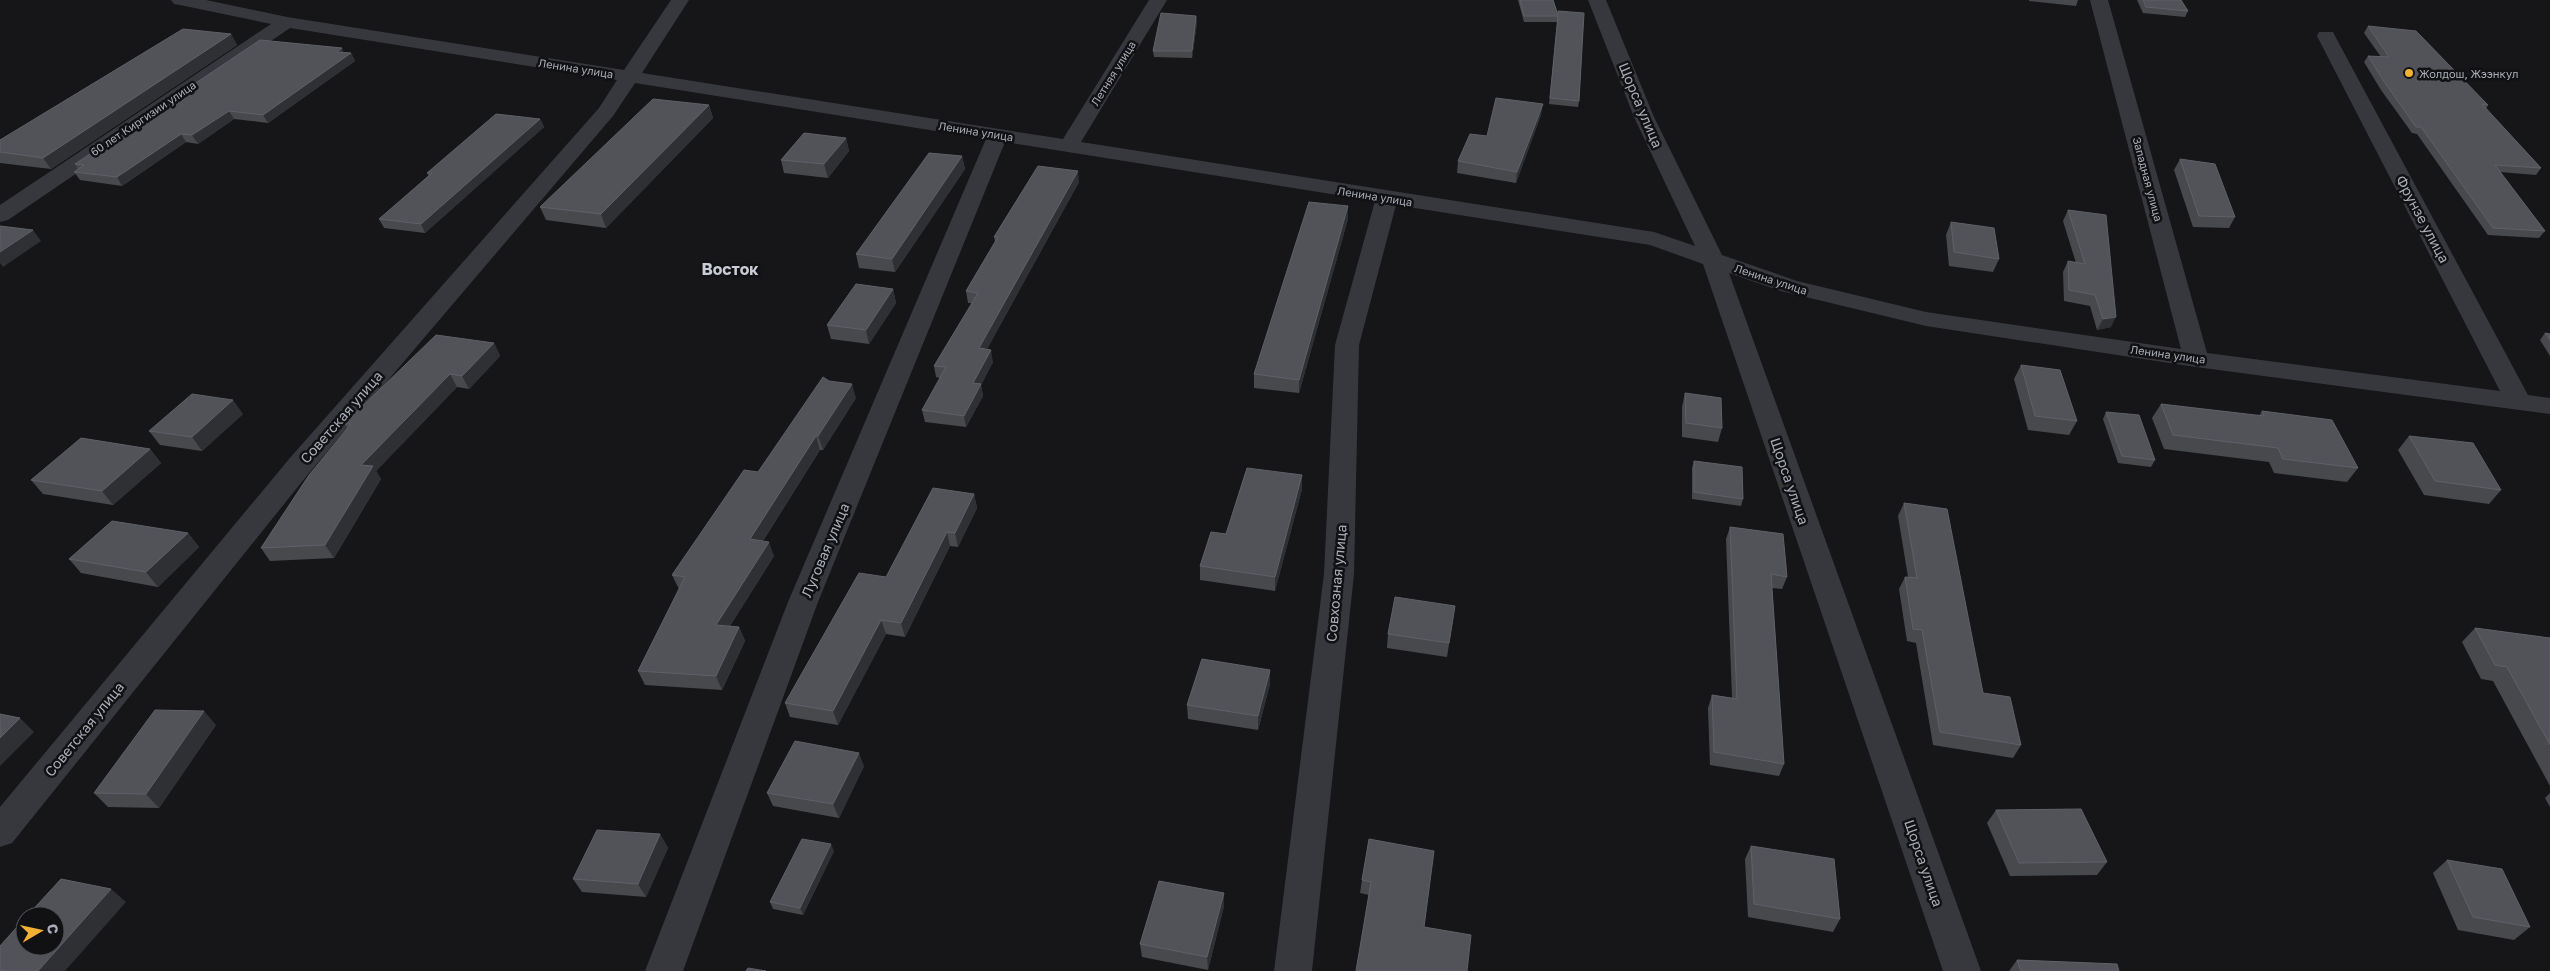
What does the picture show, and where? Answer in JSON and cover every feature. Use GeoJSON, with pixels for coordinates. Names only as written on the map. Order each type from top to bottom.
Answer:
{"type":"FeatureCollection","features":[{"type":"Feature","properties":{"kind":"street","name":"Советская улица"},"geometry":{"type":"LineString","coordinates":[[0,832],[298,466],[606,112],[680,0]]}},
{"type":"Feature","properties":{"kind":"street","name":"Летняя улица"},"geometry":{"type":"LineString","coordinates":[[1068,147],[1158,0]]}},
{"type":"Feature","properties":{"kind":"street","name":"Щорса улица"},"geometry":{"type":"LineString","coordinates":[[1596,0],[1644,117],[1713,260],[1962,971]]}},
{"type":"Feature","properties":{"kind":"street","name":"Западная улица"},"geometry":{"type":"LineString","coordinates":[[2099,0],[2196,359]]}},
{"type":"Feature","properties":{"kind":"street","name":"Ленина улица"},"geometry":{"type":"LineString","coordinates":[[192,1],[287,22],[1654,239],[1789,286],[1926,319],[2196,359],[2550,406]]}},
{"type":"Feature","properties":{"kind":"street","name":"60 лет Киргизии улица"},"geometry":{"type":"LineString","coordinates":[[0,215],[287,22]]}},
{"type":"Feature","properties":{"kind":"street","name":"Фрунзе улица"},"geometry":{"type":"LineString","coordinates":[[2326,36],[2519,402]]}},
{"type":"Feature","properties":{"kind":"street","name":"Луговая улица"},"geometry":{"type":"LineString","coordinates":[[664,971],[803,602],[998,135]]}},
{"type":"Feature","properties":{"kind":"street","name":"Совхозная улица"},"geometry":{"type":"LineString","coordinates":[[1293,971],[1339,574],[1347,345],[1387,198]]}},
{"type":"Feature","properties":{"kind":"building"},"geometry":{"type":"Polygon","coordinates":[[[1520,0],[1553,0],[1558,15],[1558,11],[1584,13],[1579,101],[1550,98],[1558,16],[1524,16],[1520,0]]]}},
{"type":"Feature","properties":{"kind":"building"},"geometry":{"type":"Polygon","coordinates":[[[2143,0],[2181,0],[2188,11],[2146,7],[2143,0]]]}},
{"type":"Feature","properties":{"kind":"building"},"geometry":{"type":"Polygon","coordinates":[[[1161,13],[1196,16],[1192,51],[1153,51],[1161,13]]]}},
{"type":"Feature","properties":{"kind":"building"},"geometry":{"type":"Polygon","coordinates":[[[2368,26],[2416,31],[2488,105],[2482,104],[2541,168],[2495,165],[2545,231],[2493,228],[2421,127],[2416,127],[2368,56],[2389,57],[2368,26]]]}},
{"type":"Feature","properties":{"kind":"building"},"geometry":{"type":"Polygon","coordinates":[[[183,29],[231,34],[43,158],[0,152],[0,140],[183,29]]]}},
{"type":"Feature","properties":{"kind":"building"},"geometry":{"type":"Polygon","coordinates":[[[260,40],[342,48],[337,52],[351,53],[263,115],[229,111],[192,135],[181,134],[117,177],[74,172],[84,165],[75,164],[260,40]]]}},
{"type":"Feature","properties":{"kind":"building"},"geometry":{"type":"Polygon","coordinates":[[[1496,98],[1543,104],[1517,172],[1458,161],[1470,134],[1487,136],[1496,98]]]}},
{"type":"Feature","properties":{"kind":"building"},"geometry":{"type":"Polygon","coordinates":[[[653,99],[709,105],[601,214],[540,207],[653,99]]]}},
{"type":"Feature","properties":{"kind":"building"},"geometry":{"type":"Polygon","coordinates":[[[496,114],[540,119],[421,224],[379,219],[432,173],[427,173],[496,114]]]}},
{"type":"Feature","properties":{"kind":"building"},"geometry":{"type":"Polygon","coordinates":[[[804,133],[846,138],[824,164],[781,160],[804,133]]]}},
{"type":"Feature","properties":{"kind":"building"},"geometry":{"type":"Polygon","coordinates":[[[929,153],[962,156],[892,259],[856,254],[929,153]]]}},
{"type":"Feature","properties":{"kind":"building"},"geometry":{"type":"Polygon","coordinates":[[[2180,159],[2215,164],[2235,217],[2199,216],[2180,159]]]}},
{"type":"Feature","properties":{"kind":"building"},"geometry":{"type":"Polygon","coordinates":[[[1038,166],[1078,171],[979,348],[991,350],[973,383],[981,384],[964,416],[922,410],[946,367],[934,366],[978,293],[966,291],[998,237],[994,237],[1038,166]]]}},
{"type":"Feature","properties":{"kind":"building"},"geometry":{"type":"Polygon","coordinates":[[[1309,202],[1348,206],[1299,380],[1254,374],[1309,202]]]}},
{"type":"Feature","properties":{"kind":"building"},"geometry":{"type":"Polygon","coordinates":[[[2068,210],[2106,215],[2116,317],[2103,319],[2095,295],[2069,290],[2068,261],[2085,264],[2068,210]]]}},
{"type":"Feature","properties":{"kind":"building"},"geometry":{"type":"Polygon","coordinates":[[[1951,222],[1994,228],[1999,259],[1954,252],[1951,222]]]}},
{"type":"Feature","properties":{"kind":"building"},"geometry":{"type":"Polygon","coordinates":[[[0,226],[33,230],[0,252],[0,226]]]}},
{"type":"Feature","properties":{"kind":"building"},"geometry":{"type":"Polygon","coordinates":[[[856,284],[893,289],[866,330],[827,325],[856,284]]]}},
{"type":"Feature","properties":{"kind":"building"},"geometry":{"type":"Polygon","coordinates":[[[436,335],[494,343],[462,376],[450,374],[361,465],[373,466],[325,545],[261,548],[309,475],[351,424],[344,424],[436,335]]]}},
{"type":"Feature","properties":{"kind":"building"},"geometry":{"type":"Polygon","coordinates":[[[2021,365],[2060,370],[2077,421],[2035,416],[2021,365]]]}},
{"type":"Feature","properties":{"kind":"building"},"geometry":{"type":"Polygon","coordinates":[[[823,377],[829,381],[852,384],[750,539],[769,542],[716,625],[739,627],[716,676],[638,671],[685,577],[672,575],[744,470],[758,472],[823,377]]]}},
{"type":"Feature","properties":{"kind":"building"},"geometry":{"type":"Polygon","coordinates":[[[1685,393],[1721,398],[1722,428],[1686,423],[1685,393]]]}},
{"type":"Feature","properties":{"kind":"building"},"geometry":{"type":"Polygon","coordinates":[[[192,394],[233,400],[192,437],[149,431],[192,394]]]}},
{"type":"Feature","properties":{"kind":"building"},"geometry":{"type":"Polygon","coordinates":[[[2161,404],[2264,416],[2262,411],[2332,420],[2358,468],[2283,459],[2278,448],[2173,435],[2161,404]]]}},
{"type":"Feature","properties":{"kind":"building"},"geometry":{"type":"Polygon","coordinates":[[[2106,412],[2139,415],[2155,460],[2122,456],[2106,412]]]}},
{"type":"Feature","properties":{"kind":"building"},"geometry":{"type":"Polygon","coordinates":[[[2409,436],[2473,443],[2501,490],[2435,481],[2409,436]]]}},
{"type":"Feature","properties":{"kind":"building"},"geometry":{"type":"Polygon","coordinates":[[[81,438],[150,449],[102,491],[31,480],[81,438]]]}},
{"type":"Feature","properties":{"kind":"building"},"geometry":{"type":"Polygon","coordinates":[[[1694,461],[1742,467],[1743,499],[1694,492],[1694,461]]]}},
{"type":"Feature","properties":{"kind":"building"},"geometry":{"type":"Polygon","coordinates":[[[1247,468],[1302,475],[1275,577],[1200,566],[1211,532],[1226,534],[1247,468]]]}},
{"type":"Feature","properties":{"kind":"building"},"geometry":{"type":"Polygon","coordinates":[[[933,488],[974,494],[955,533],[947,532],[901,623],[881,620],[833,711],[785,703],[859,573],[886,577],[933,488]]]}},
{"type":"Feature","properties":{"kind":"building"},"geometry":{"type":"Polygon","coordinates":[[[1904,503],[1947,509],[1983,693],[2010,697],[2021,745],[1940,732],[1922,630],[1913,629],[1905,577],[1917,578],[1904,503]]]}},
{"type":"Feature","properties":{"kind":"building"},"geometry":{"type":"Polygon","coordinates":[[[112,521],[188,533],[146,572],[69,559],[112,521]]]}},
{"type":"Feature","properties":{"kind":"building"},"geometry":{"type":"Polygon","coordinates":[[[1730,527],[1783,534],[1787,577],[1771,574],[1784,764],[1714,752],[1712,695],[1737,699],[1730,527]]]}},
{"type":"Feature","properties":{"kind":"building"},"geometry":{"type":"Polygon","coordinates":[[[1395,597],[1455,606],[1449,643],[1388,634],[1395,597]]]}},
{"type":"Feature","properties":{"kind":"building"},"geometry":{"type":"Polygon","coordinates":[[[2475,628],[2550,638],[2550,745],[2507,667],[2495,665],[2475,628]]]}},
{"type":"Feature","properties":{"kind":"building"},"geometry":{"type":"Polygon","coordinates":[[[1202,659],[1270,670],[1258,716],[1187,705],[1202,659]]]}},
{"type":"Feature","properties":{"kind":"building"},"geometry":{"type":"Polygon","coordinates":[[[155,710],[204,711],[146,794],[94,793],[155,710]]]}},
{"type":"Feature","properties":{"kind":"building"},"geometry":{"type":"Polygon","coordinates":[[[0,714],[20,718],[0,738],[0,714]]]}},
{"type":"Feature","properties":{"kind":"building"},"geometry":{"type":"Polygon","coordinates":[[[795,741],[859,753],[833,804],[767,793],[795,741]]]}},
{"type":"Feature","properties":{"kind":"building"},"geometry":{"type":"Polygon","coordinates":[[[2081,809],[2107,862],[2019,863],[1996,810],[2081,809]]]}},
{"type":"Feature","properties":{"kind":"building"},"geometry":{"type":"Polygon","coordinates":[[[597,830],[660,834],[638,884],[573,879],[597,830]]]}},
{"type":"Feature","properties":{"kind":"building"},"geometry":{"type":"Polygon","coordinates":[[[802,839],[831,844],[800,908],[770,902],[802,839]]]}},
{"type":"Feature","properties":{"kind":"building"},"geometry":{"type":"Polygon","coordinates":[[[1369,839],[1434,851],[1424,927],[1471,935],[1467,971],[1356,971],[1371,882],[1362,880],[1369,839]]]}},
{"type":"Feature","properties":{"kind":"building"},"geometry":{"type":"Polygon","coordinates":[[[1751,846],[1834,859],[1840,919],[1754,904],[1751,846]]]}},
{"type":"Feature","properties":{"kind":"building"},"geometry":{"type":"Polygon","coordinates":[[[2447,860],[2502,869],[2530,927],[2473,917],[2447,860]]]}},
{"type":"Feature","properties":{"kind":"building"},"geometry":{"type":"Polygon","coordinates":[[[61,879],[111,889],[65,941],[65,906],[36,906],[61,879]]]}},
{"type":"Feature","properties":{"kind":"building"},"geometry":{"type":"Polygon","coordinates":[[[1159,881],[1224,893],[1207,957],[1140,944],[1159,881]]]}},
{"type":"Feature","properties":{"kind":"building"},"geometry":{"type":"Polygon","coordinates":[[[15,929],[15,956],[51,956],[38,971],[0,971],[0,946],[15,929]]]}},
{"type":"Feature","properties":{"kind":"building"},"geometry":{"type":"Polygon","coordinates":[[[2017,960],[2117,964],[2119,971],[2021,971],[2017,960]]]}},
{"type":"Feature","properties":{"kind":"building"},"geometry":{"type":"Polygon","coordinates":[[[748,968],[766,971],[746,971],[748,968]]]}},
{"type":"Feature","properties":{"kind":"place","name":"Жолдош, Жээнкул"},"geometry":{"type":"Point","coordinates":[2409,73]}},
{"type":"Feature","properties":{"kind":"district","name":"Восток"},"geometry":{"type":"Point","coordinates":[730,269]}}]}
